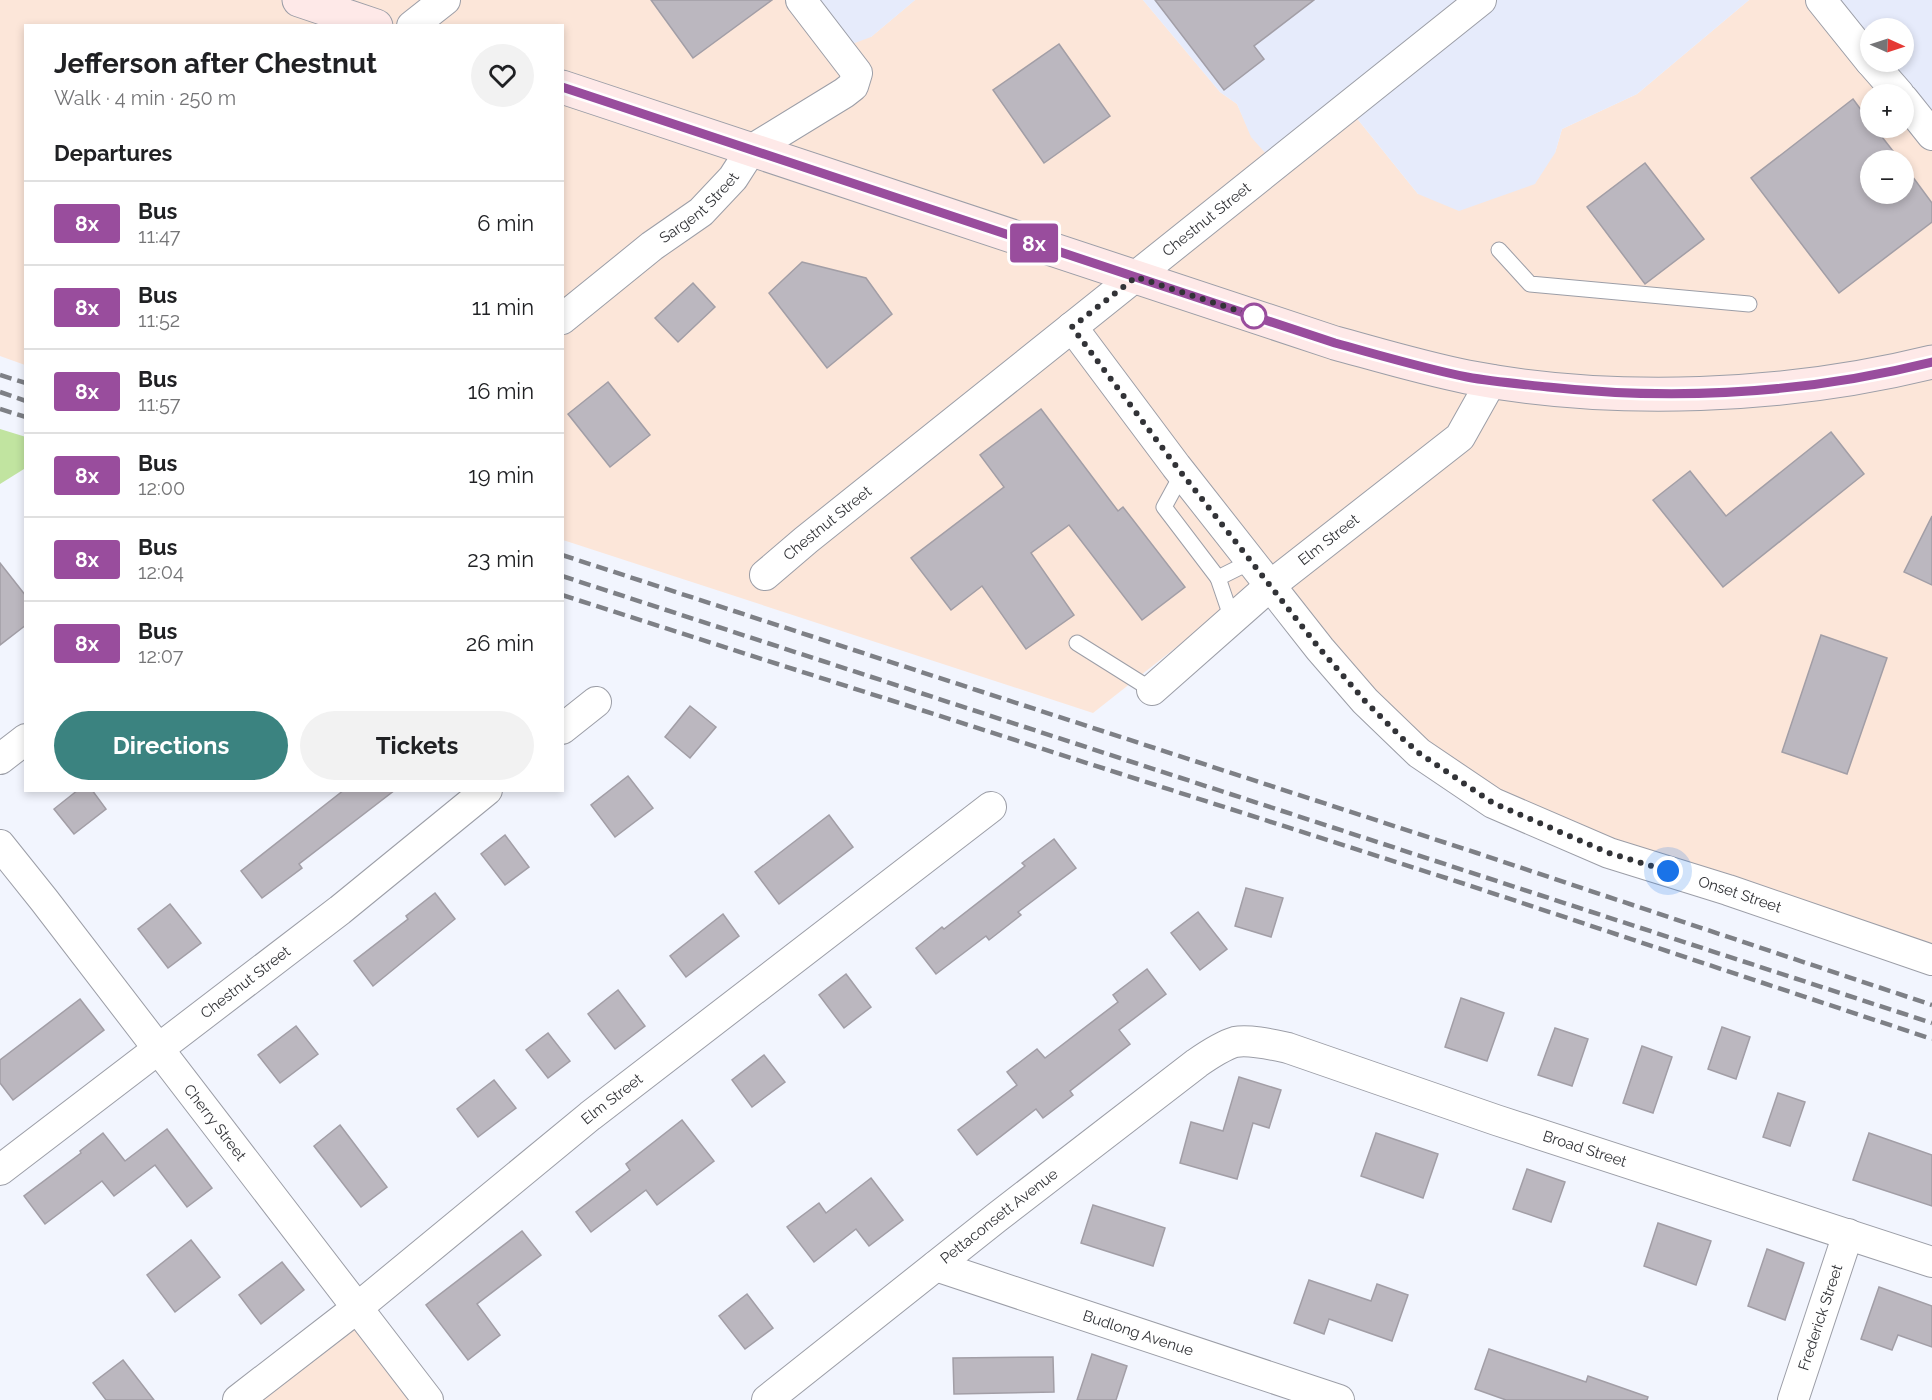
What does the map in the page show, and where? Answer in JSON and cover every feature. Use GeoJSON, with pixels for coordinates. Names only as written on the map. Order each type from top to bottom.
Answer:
{"type":"FeatureCollection","features":[{"type":"Feature","properties":{"kind":"main road"},"geometry":{"type":"LineString","coordinates":[[299,0],[370,24]]}},
{"type":"Feature","properties":{"kind":"main road"},"geometry":{"type":"LineString","coordinates":[[564,88],[1346,346],[1429,369],[1492,380],[1583,391],[1722,392],[1812,385],[1932,362]]}},
{"type":"Feature","properties":{"kind":"street"},"geometry":{"type":"LineString","coordinates":[[415,24],[445,0]]}},
{"type":"Feature","properties":{"kind":"street","name":"Sargent Street"},"geometry":{"type":"LineString","coordinates":[[564,317],[652,246],[701,212],[733,178],[751,150],[853,86],[857,73],[801,0]]}},
{"type":"Feature","properties":{"kind":"street","name":"Chestnut Street"},"geometry":{"type":"LineString","coordinates":[[765,575],[1481,0]]}},
{"type":"Feature","properties":{"kind":"street"},"geometry":{"type":"LineString","coordinates":[[1821,0],[1860,48]]}},
{"type":"Feature","properties":{"kind":"street"},"geometry":{"type":"LineString","coordinates":[[1880,72],[1891,84]]}},
{"type":"Feature","properties":{"kind":"street"},"geometry":{"type":"LineString","coordinates":[[1914,112],[1932,135]]}},
{"type":"Feature","properties":{"kind":"street","name":"Onset Street"},"geometry":{"type":"LineString","coordinates":[[1072,327],[1182,474],[1320,649],[1365,701],[1403,739],[1455,778],[1493,803],[1609,853],[1728,890],[1932,960]]}},
{"type":"Feature","properties":{"kind":"street","name":"Elm Street"},"geometry":{"type":"LineString","coordinates":[[1152,690],[1271,585],[1461,437],[1492,380]]}},
{"type":"Feature","properties":{"kind":"street"},"geometry":{"type":"LineString","coordinates":[[564,727],[596,702]]}},
{"type":"Feature","properties":{"kind":"street"},"geometry":{"type":"LineString","coordinates":[[0,759],[24,741]]}},
{"type":"Feature","properties":{"kind":"street","name":"Chestnut Street"},"geometry":{"type":"LineString","coordinates":[[0,1170],[340,910],[485,792]]}},
{"type":"Feature","properties":{"kind":"street","name":"Elm Street"},"geometry":{"type":"LineString","coordinates":[[238,1400],[357,1308],[590,1116],[991,807]]}},
{"type":"Feature","properties":{"kind":"street","name":"Cherry Street"},"geometry":{"type":"LineString","coordinates":[[0,845],[428,1400]]}},
{"type":"Feature","properties":{"kind":"street","name":"Broad Street"},"geometry":{"type":"LineString","coordinates":[[1236,1042],[1262,1043],[1288,1048],[1496,1120],[1932,1263]]}},
{"type":"Feature","properties":{"kind":"street","name":"Pettaconsett Avenue"},"geometry":{"type":"LineString","coordinates":[[767,1400],[996,1218],[1197,1063],[1236,1042]]}},
{"type":"Feature","properties":{"kind":"street","name":"Frederick Street"},"geometry":{"type":"LineString","coordinates":[[1793,1400],[1848,1234]]}},
{"type":"Feature","properties":{"kind":"street","name":"Budlong Avenue"},"geometry":{"type":"LineString","coordinates":[[936,1266],[1339,1400]]}},
{"type":"Feature","properties":{"kind":"lane"},"geometry":{"type":"LineString","coordinates":[[1499,250],[1530,284],[1749,304]]}},
{"type":"Feature","properties":{"kind":"lane"},"geometry":{"type":"LineString","coordinates":[[1182,474],[1164,507],[1218,578],[1232,620]]}},
{"type":"Feature","properties":{"kind":"lane"},"geometry":{"type":"LineString","coordinates":[[1218,578],[1252,561]]}},
{"type":"Feature","properties":{"kind":"lane"},"geometry":{"type":"LineString","coordinates":[[1077,643],[1152,690]]}},
{"type":"Feature","properties":{"kind":"shaded area"},"geometry":{"type":"Polygon","coordinates":[[[0,0],[804,0],[871,37],[915,0],[1143,0],[1220,92],[1237,104],[1252,137],[1351,111],[1418,194],[1555,153],[1562,129],[1637,94],[1749,0],[1822,0],[1860,50],[1860,72],[1877,72],[1886,84],[1860,84],[1860,138],[1914,138],[1914,120],[1932,142],[1932,960],[1484,796],[1255,585],[1093,713],[564,540],[564,24],[24,24],[24,365],[0,356],[0,0]]]}},
{"type":"Feature","properties":{"kind":"shaded area"},"geometry":{"type":"Polygon","coordinates":[[[804,0],[915,0],[871,37],[844,47],[804,0]]]}},
{"type":"Feature","properties":{"kind":"shaded area"},"geometry":{"type":"Polygon","coordinates":[[[1143,0],[1749,0],[1637,94],[1562,129],[1555,153],[1535,184],[1459,211],[1418,194],[1351,111],[1277,166],[1251,137],[1237,104],[1220,92],[1143,0]]]}},
{"type":"Feature","properties":{"kind":"shaded area"},"geometry":{"type":"Polygon","coordinates":[[[1822,0],[1932,0],[1932,142],[1914,119],[1914,84],[1887,84],[1878,72],[1914,72],[1914,18],[1860,18],[1860,49],[1822,0]]]}},
{"type":"Feature","properties":{"kind":"shaded area"},"geometry":{"type":"Polygon","coordinates":[[[358,1311],[429,1400],[241,1400],[358,1311]]]}},
{"type":"Feature","properties":{"kind":"green space"},"geometry":{"type":"Polygon","coordinates":[[[0,429],[24,436],[24,469],[0,484],[0,429]]]}},
{"type":"Feature","properties":{"kind":"building"},"geometry":{"type":"Polygon","coordinates":[[[651,0],[772,0],[693,58],[651,0]]]}},
{"type":"Feature","properties":{"kind":"building"},"geometry":{"type":"Polygon","coordinates":[[[1155,0],[1314,0],[1254,46],[1264,59],[1224,90],[1155,0]]]}},
{"type":"Feature","properties":{"kind":"building"},"geometry":{"type":"Polygon","coordinates":[[[1059,44],[1110,116],[1044,163],[993,90],[1059,44]]]}},
{"type":"Feature","properties":{"kind":"building"},"geometry":{"type":"Polygon","coordinates":[[[1853,99],[1860,108],[1860,138],[1883,138],[1892,150],[1860,150],[1860,204],[1914,204],[1914,179],[1932,203],[1932,222],[1839,293],[1751,178],[1853,99]]]}},
{"type":"Feature","properties":{"kind":"building"},"geometry":{"type":"Polygon","coordinates":[[[1645,163],[1704,239],[1645,284],[1587,207],[1645,163]]]}},
{"type":"Feature","properties":{"kind":"building"},"geometry":{"type":"Polygon","coordinates":[[[802,262],[866,278],[892,314],[827,368],[769,293],[802,262]]]}},
{"type":"Feature","properties":{"kind":"building"},"geometry":{"type":"Polygon","coordinates":[[[693,283],[715,307],[678,342],[655,318],[693,283]]]}},
{"type":"Feature","properties":{"kind":"building"},"geometry":{"type":"Polygon","coordinates":[[[608,382],[650,435],[610,467],[568,414],[608,382]]]}},
{"type":"Feature","properties":{"kind":"building"},"geometry":{"type":"Polygon","coordinates":[[[1041,409],[1118,511],[1123,507],[1185,587],[1142,620],[1069,525],[1031,553],[1074,615],[1026,649],[982,586],[951,610],[911,558],[1004,487],[980,455],[1041,409]]]}},
{"type":"Feature","properties":{"kind":"building"},"geometry":{"type":"Polygon","coordinates":[[[1831,432],[1864,474],[1723,587],[1653,500],[1690,471],[1726,516],[1831,432]]]}},
{"type":"Feature","properties":{"kind":"building"},"geometry":{"type":"Polygon","coordinates":[[[1932,516],[1932,585],[1904,572],[1932,516]]]}},
{"type":"Feature","properties":{"kind":"building"},"geometry":{"type":"Polygon","coordinates":[[[0,563],[24,593],[24,627],[0,645],[0,563]]]}},
{"type":"Feature","properties":{"kind":"building"},"geometry":{"type":"Polygon","coordinates":[[[1821,635],[1887,658],[1847,774],[1782,752],[1821,635]]]}},
{"type":"Feature","properties":{"kind":"building"},"geometry":{"type":"Polygon","coordinates":[[[690,706],[716,727],[690,758],[665,737],[690,706]]]}},
{"type":"Feature","properties":{"kind":"building"},"geometry":{"type":"Polygon","coordinates":[[[628,776],[653,808],[615,837],[591,805],[628,776]]]}},
{"type":"Feature","properties":{"kind":"building"},"geometry":{"type":"Polygon","coordinates":[[[75,792],[93,792],[106,809],[74,834],[54,809],[75,792]]]}},
{"type":"Feature","properties":{"kind":"building"},"geometry":{"type":"Polygon","coordinates":[[[341,792],[392,792],[299,864],[302,868],[262,898],[241,871],[341,792]]]}},
{"type":"Feature","properties":{"kind":"building"},"geometry":{"type":"Polygon","coordinates":[[[829,815],[853,847],[779,904],[755,872],[829,815]]]}},
{"type":"Feature","properties":{"kind":"building"},"geometry":{"type":"Polygon","coordinates":[[[505,835],[529,867],[505,885],[481,854],[505,835]]]}},
{"type":"Feature","properties":{"kind":"building"},"geometry":{"type":"Polygon","coordinates":[[[1054,839],[1076,868],[1018,912],[1021,915],[989,940],[986,936],[936,974],[916,948],[1025,866],[1022,863],[1054,839]]]}},
{"type":"Feature","properties":{"kind":"building"},"geometry":{"type":"Polygon","coordinates":[[[1246,888],[1283,898],[1271,937],[1235,926],[1246,888]]]}},
{"type":"Feature","properties":{"kind":"building"},"geometry":{"type":"Polygon","coordinates":[[[435,893],[455,919],[373,986],[354,961],[408,919],[406,916],[435,893]]]}},
{"type":"Feature","properties":{"kind":"building"},"geometry":{"type":"Polygon","coordinates":[[[170,904],[201,943],[168,968],[138,929],[170,904]]]}},
{"type":"Feature","properties":{"kind":"building"},"geometry":{"type":"Polygon","coordinates":[[[1198,912],[1227,949],[1200,970],[1171,933],[1198,912]]]}},
{"type":"Feature","properties":{"kind":"building"},"geometry":{"type":"Polygon","coordinates":[[[723,914],[739,936],[686,977],[670,956],[723,914]]]}},
{"type":"Feature","properties":{"kind":"building"},"geometry":{"type":"Polygon","coordinates":[[[1147,969],[1166,994],[1119,1030],[1130,1044],[1070,1091],[1073,1095],[1043,1118],[1036,1109],[977,1155],[958,1130],[1017,1085],[1007,1072],[1037,1049],[1045,1058],[1118,1002],[1113,995],[1147,969]]]}},
{"type":"Feature","properties":{"kind":"building"},"geometry":{"type":"Polygon","coordinates":[[[846,974],[871,1007],[844,1028],[819,995],[846,974]]]}},
{"type":"Feature","properties":{"kind":"building"},"geometry":{"type":"Polygon","coordinates":[[[618,990],[645,1026],[615,1049],[588,1014],[618,990]]]}},
{"type":"Feature","properties":{"kind":"building"},"geometry":{"type":"Polygon","coordinates":[[[1461,998],[1504,1013],[1487,1061],[1445,1047],[1461,998]]]}},
{"type":"Feature","properties":{"kind":"building"},"geometry":{"type":"Polygon","coordinates":[[[80,999],[104,1030],[13,1100],[0,1083],[0,1060],[80,999]]]}},
{"type":"Feature","properties":{"kind":"building"},"geometry":{"type":"Polygon","coordinates":[[[296,1026],[318,1054],[280,1083],[258,1055],[296,1026]]]}},
{"type":"Feature","properties":{"kind":"building"},"geometry":{"type":"Polygon","coordinates":[[[1722,1027],[1750,1037],[1736,1079],[1708,1069],[1722,1027]]]}},
{"type":"Feature","properties":{"kind":"building"},"geometry":{"type":"Polygon","coordinates":[[[1555,1028],[1588,1039],[1572,1086],[1538,1075],[1555,1028]]]}},
{"type":"Feature","properties":{"kind":"building"},"geometry":{"type":"Polygon","coordinates":[[[548,1033],[570,1061],[548,1078],[526,1050],[548,1033]]]}},
{"type":"Feature","properties":{"kind":"building"},"geometry":{"type":"Polygon","coordinates":[[[1642,1046],[1672,1057],[1653,1113],[1623,1103],[1642,1046]]]}},
{"type":"Feature","properties":{"kind":"building"},"geometry":{"type":"Polygon","coordinates":[[[764,1055],[785,1082],[752,1107],[732,1080],[764,1055]]]}},
{"type":"Feature","properties":{"kind":"building"},"geometry":{"type":"Polygon","coordinates":[[[1239,1077],[1281,1090],[1269,1128],[1253,1123],[1237,1179],[1180,1163],[1191,1122],[1223,1131],[1239,1077]]]}},
{"type":"Feature","properties":{"kind":"building"},"geometry":{"type":"Polygon","coordinates":[[[494,1080],[516,1108],[478,1137],[457,1109],[494,1080]]]}},
{"type":"Feature","properties":{"kind":"building"},"geometry":{"type":"Polygon","coordinates":[[[1778,1093],[1805,1102],[1790,1146],[1763,1137],[1778,1093]]]}},
{"type":"Feature","properties":{"kind":"building"},"geometry":{"type":"Polygon","coordinates":[[[682,1120],[714,1161],[657,1205],[646,1190],[591,1232],[576,1212],[630,1170],[626,1164],[682,1120]]]}},
{"type":"Feature","properties":{"kind":"building"},"geometry":{"type":"Polygon","coordinates":[[[340,1125],[387,1187],[361,1207],[314,1146],[340,1125]]]}},
{"type":"Feature","properties":{"kind":"building"},"geometry":{"type":"Polygon","coordinates":[[[167,1129],[212,1188],[187,1207],[155,1165],[114,1196],[102,1181],[45,1224],[24,1196],[81,1153],[80,1151],[103,1133],[125,1161],[167,1129]]]}},
{"type":"Feature","properties":{"kind":"building"},"geometry":{"type":"Polygon","coordinates":[[[1376,1133],[1438,1154],[1423,1198],[1361,1176],[1376,1133]]]}},
{"type":"Feature","properties":{"kind":"building"},"geometry":{"type":"Polygon","coordinates":[[[1869,1133],[1932,1155],[1932,1206],[1853,1180],[1869,1133]]]}},
{"type":"Feature","properties":{"kind":"building"},"geometry":{"type":"Polygon","coordinates":[[[1527,1169],[1565,1182],[1551,1222],[1513,1209],[1527,1169]]]}},
{"type":"Feature","properties":{"kind":"building"},"geometry":{"type":"Polygon","coordinates":[[[871,1178],[903,1220],[869,1246],[856,1229],[814,1262],[787,1227],[819,1203],[826,1213],[871,1178]]]}},
{"type":"Feature","properties":{"kind":"building"},"geometry":{"type":"Polygon","coordinates":[[[1093,1205],[1165,1228],[1153,1266],[1081,1243],[1093,1205]]]}},
{"type":"Feature","properties":{"kind":"building"},"geometry":{"type":"Polygon","coordinates":[[[1658,1223],[1711,1241],[1696,1285],[1644,1266],[1658,1223]]]}},
{"type":"Feature","properties":{"kind":"building"},"geometry":{"type":"Polygon","coordinates":[[[522,1231],[541,1255],[477,1304],[500,1335],[468,1360],[426,1305],[522,1231]]]}},
{"type":"Feature","properties":{"kind":"building"},"geometry":{"type":"Polygon","coordinates":[[[191,1240],[220,1277],[175,1312],[147,1275],[191,1240]]]}},
{"type":"Feature","properties":{"kind":"building"},"geometry":{"type":"Polygon","coordinates":[[[1767,1249],[1804,1263],[1785,1320],[1748,1306],[1767,1249]]]}},
{"type":"Feature","properties":{"kind":"building"},"geometry":{"type":"Polygon","coordinates":[[[282,1262],[304,1290],[261,1324],[239,1295],[282,1262]]]}},
{"type":"Feature","properties":{"kind":"building"},"geometry":{"type":"Polygon","coordinates":[[[1309,1280],[1371,1301],[1377,1284],[1408,1295],[1392,1341],[1329,1319],[1324,1334],[1294,1323],[1309,1280]]]}},
{"type":"Feature","properties":{"kind":"building"},"geometry":{"type":"Polygon","coordinates":[[[1879,1287],[1932,1306],[1932,1347],[1898,1335],[1892,1350],[1861,1339],[1879,1287]]]}},
{"type":"Feature","properties":{"kind":"building"},"geometry":{"type":"Polygon","coordinates":[[[747,1294],[773,1328],[745,1349],[719,1316],[747,1294]]]}},
{"type":"Feature","properties":{"kind":"building"},"geometry":{"type":"Polygon","coordinates":[[[1489,1349],[1586,1382],[1588,1376],[1648,1397],[1647,1400],[1506,1400],[1475,1389],[1489,1349]]]}},
{"type":"Feature","properties":{"kind":"building"},"geometry":{"type":"Polygon","coordinates":[[[1092,1354],[1127,1366],[1116,1400],[1077,1400],[1092,1354]]]}},
{"type":"Feature","properties":{"kind":"building"},"geometry":{"type":"Polygon","coordinates":[[[1053,1357],[1054,1392],[954,1394],[953,1358],[1053,1357]]]}},
{"type":"Feature","properties":{"kind":"building"},"geometry":{"type":"Polygon","coordinates":[[[123,1360],[154,1400],[106,1400],[93,1383],[123,1360]]]}},
{"type":"Feature","properties":{"kind":"railway"},"geometry":{"type":"LineString","coordinates":[[0,375],[24,382]]}},
{"type":"Feature","properties":{"kind":"railway"},"geometry":{"type":"LineString","coordinates":[[0,392],[24,400]]}},
{"type":"Feature","properties":{"kind":"railway"},"geometry":{"type":"LineString","coordinates":[[0,409],[24,416]]}},
{"type":"Feature","properties":{"kind":"railway"},"geometry":{"type":"LineString","coordinates":[[564,556],[1477,853],[1932,1005]]}},
{"type":"Feature","properties":{"kind":"railway"},"geometry":{"type":"LineString","coordinates":[[564,577],[1932,1023]]}},
{"type":"Feature","properties":{"kind":"railway"},"geometry":{"type":"LineString","coordinates":[[564,596],[1468,885],[1932,1039]]}},
{"type":"Feature","properties":{"kind":"bus line","name":"8x"},"geometry":{"type":"LineString","coordinates":[[564,88],[1335,343],[1429,369],[1469,377],[1583,391],[1682,393],[1812,385],[1932,362]]}},
{"type":"Feature","properties":{"kind":"route"},"geometry":{"type":"LineString","coordinates":[[1254,316],[1136,277],[1072,327],[1176,466],[1320,649],[1365,701],[1403,739],[1419,753],[1493,803],[1609,853],[1668,871]]}}]}
